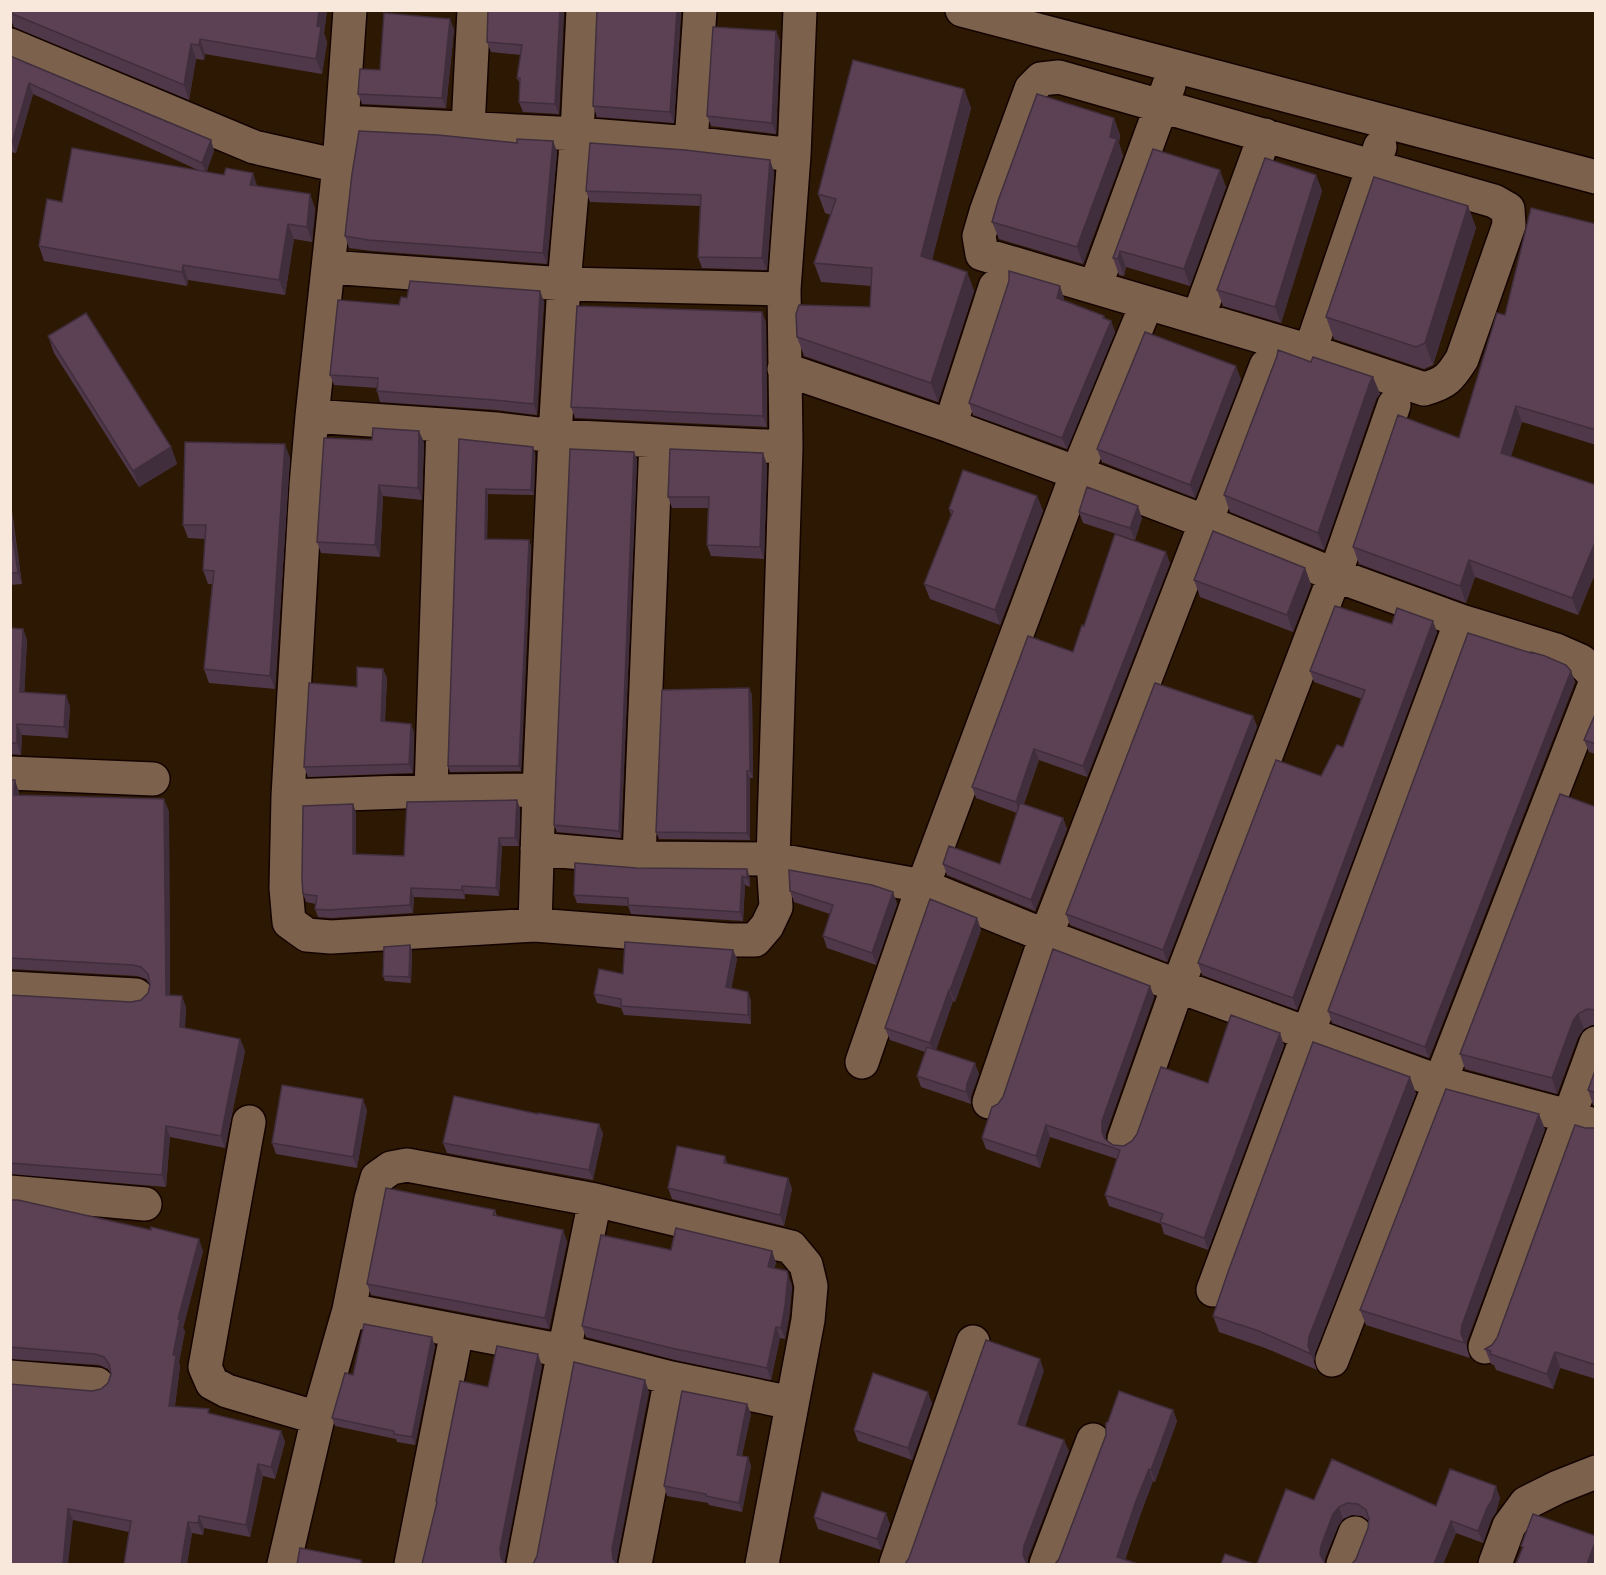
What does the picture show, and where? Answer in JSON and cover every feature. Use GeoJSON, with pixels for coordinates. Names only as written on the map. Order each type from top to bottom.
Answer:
{"type":"FeatureCollection","features":[{"type":"Feature","properties":{"kind":"street"},"geometry":{"type":"LineString","coordinates":[[350,10],[339,166],[306,486],[288,796],[286,888],[289,922],[307,935],[331,937],[535,925],[729,940],[755,940],[776,907],[773,859],[786,447],[784,290],[794,155],[800,10]]}},
{"type":"Feature","properties":{"kind":"street"},"geometry":{"type":"LineString","coordinates":[[468,127],[474,10]]}},
{"type":"Feature","properties":{"kind":"street"},"geometry":{"type":"LineString","coordinates":[[535,925],[555,436],[564,284],[577,134],[583,10]]}},
{"type":"Feature","properties":{"kind":"street"},"geometry":{"type":"LineString","coordinates":[[692,143],[700,10]]}},
{"type":"Feature","properties":{"kind":"street"},"geometry":{"type":"LineString","coordinates":[[963,10],[1596,177]]}},
{"type":"Feature","properties":{"kind":"street"},"geometry":{"type":"LineString","coordinates":[[10,45],[254,147],[339,166]]}},
{"type":"Feature","properties":{"kind":"street"},"geometry":{"type":"LineString","coordinates":[[1095,287],[1176,67]]}},
{"type":"Feature","properties":{"kind":"street"},"geometry":{"type":"LineString","coordinates":[[1059,77],[1162,106],[1494,201],[1508,209],[1509,225],[1462,359],[1453,372],[1441,384],[1424,389],[1310,351],[982,254],[979,236],[986,212],[1031,89],[1041,79],[1059,77]]}},
{"type":"Feature","properties":{"kind":"street"},"geometry":{"type":"LineString","coordinates":[[343,122],[577,134],[692,143],[794,155]]}},
{"type":"Feature","properties":{"kind":"street"},"geometry":{"type":"LineString","coordinates":[[1310,351],[1389,123]]}},
{"type":"Feature","properties":{"kind":"street"},"geometry":{"type":"LineString","coordinates":[[1198,318],[1265,135]]}},
{"type":"Feature","properties":{"kind":"street"},"geometry":{"type":"LineString","coordinates":[[329,267],[564,284],[784,290]]}},
{"type":"Feature","properties":{"kind":"street"},"geometry":{"type":"LineString","coordinates":[[950,426],[995,287]]}},
{"type":"Feature","properties":{"kind":"street"},"geometry":{"type":"LineString","coordinates":[[862,1062],[923,886],[1077,473],[1147,303]]}},
{"type":"Feature","properties":{"kind":"street"},"geometry":{"type":"LineString","coordinates":[[989,1102],[1046,936],[1266,366]]}},
{"type":"Feature","properties":{"kind":"street"},"geometry":{"type":"LineString","coordinates":[[784,369],[950,426],[1077,473],[1206,522],[1335,575],[1461,621],[1564,654],[1581,661],[1596,679],[1332,1360]]}},
{"type":"Feature","properties":{"kind":"street"},"geometry":{"type":"LineString","coordinates":[[1124,1138],[1178,986],[1335,575],[1394,405]]}},
{"type":"Feature","properties":{"kind":"street"},"geometry":{"type":"LineString","coordinates":[[312,416],[496,429],[555,436],[786,447]]}},
{"type":"Feature","properties":{"kind":"street"},"geometry":{"type":"LineString","coordinates":[[431,791],[443,425]]}},
{"type":"Feature","properties":{"kind":"street"},"geometry":{"type":"LineString","coordinates":[[639,858],[656,441]]}},
{"type":"Feature","properties":{"kind":"street"},"geometry":{"type":"LineString","coordinates":[[1213,1290],[1461,621]]}},
{"type":"Feature","properties":{"kind":"street"},"geometry":{"type":"LineString","coordinates":[[10,773],[153,778]]}},
{"type":"Feature","properties":{"kind":"street"},"geometry":{"type":"LineString","coordinates":[[288,796],[539,790]]}},
{"type":"Feature","properties":{"kind":"street"},"geometry":{"type":"LineString","coordinates":[[537,849],[639,858],[773,859],[923,886],[1046,936],[1440,1082],[1582,1121]]}},
{"type":"Feature","properties":{"kind":"street"},"geometry":{"type":"LineString","coordinates":[[10,988],[136,995]]}},
{"type":"Feature","properties":{"kind":"street"},"geometry":{"type":"LineString","coordinates":[[1485,1347],[1582,1121],[1596,1043]]}},
{"type":"Feature","properties":{"kind":"street"},"geometry":{"type":"LineString","coordinates":[[249,1122],[206,1367],[212,1383],[227,1391],[318,1418]]}},
{"type":"Feature","properties":{"kind":"street"},"geometry":{"type":"LineString","coordinates":[[284,1564],[318,1418],[350,1310],[377,1178],[391,1168],[407,1165],[595,1200],[791,1247],[806,1265],[811,1286],[808,1320],[762,1564]]}},
{"type":"Feature","properties":{"kind":"street"},"geometry":{"type":"LineString","coordinates":[[10,1192],[145,1204]]}},
{"type":"Feature","properties":{"kind":"street"},"geometry":{"type":"LineString","coordinates":[[524,1564],[595,1200]]}},
{"type":"Feature","properties":{"kind":"street"},"geometry":{"type":"LineString","coordinates":[[350,1310],[564,1351],[671,1378],[792,1403]]}},
{"type":"Feature","properties":{"kind":"street"},"geometry":{"type":"LineString","coordinates":[[411,1564],[457,1331]]}},
{"type":"Feature","properties":{"kind":"street"},"geometry":{"type":"LineString","coordinates":[[896,1564],[973,1342]]}},
{"type":"Feature","properties":{"kind":"street"},"geometry":{"type":"LineString","coordinates":[[10,1377],[97,1384]]}},
{"type":"Feature","properties":{"kind":"street"},"geometry":{"type":"LineString","coordinates":[[635,1564],[671,1378]]}},
{"type":"Feature","properties":{"kind":"street"},"geometry":{"type":"LineString","coordinates":[[1046,1564],[1093,1440]]}},
{"type":"Feature","properties":{"kind":"street"},"geometry":{"type":"LineString","coordinates":[[1495,1564],[1509,1526],[1526,1503],[1596,1472]]}},
{"type":"Feature","properties":{"kind":"street"},"geometry":{"type":"LineString","coordinates":[[1342,1564],[1355,1533]]}},
{"type":"Feature","properties":{"kind":"building"},"geometry":{"type":"Polygon","coordinates":[[[10,10],[319,10],[317,26],[321,27],[316,59],[200,39],[199,45],[191,44],[184,85],[10,13],[10,10]]]}},
{"type":"Feature","properties":{"kind":"building"},"geometry":{"type":"Polygon","coordinates":[[[488,10],[560,10],[555,104],[519,102],[520,78],[517,78],[522,45],[487,42],[488,10]]]}},
{"type":"Feature","properties":{"kind":"building"},"geometry":{"type":"Polygon","coordinates":[[[597,10],[677,10],[670,112],[593,106],[597,10]]]}},
{"type":"Feature","properties":{"kind":"building"},"geometry":{"type":"Polygon","coordinates":[[[384,13],[450,19],[442,98],[358,94],[360,69],[380,70],[384,13]]]}},
{"type":"Feature","properties":{"kind":"building"},"geometry":{"type":"Polygon","coordinates":[[[713,27],[776,31],[772,123],[707,116],[713,27]]]}},
{"type":"Feature","properties":{"kind":"building"},"geometry":{"type":"Polygon","coordinates":[[[10,56],[211,140],[202,163],[29,83],[12,143],[10,142],[10,56]]]}},
{"type":"Feature","properties":{"kind":"building"},"geometry":{"type":"Polygon","coordinates":[[[853,60],[964,89],[921,256],[967,272],[931,383],[797,337],[796,314],[799,305],[870,307],[872,268],[814,263],[836,199],[818,194],[853,60]]]}},
{"type":"Feature","properties":{"kind":"building"},"geometry":{"type":"Polygon","coordinates":[[[1037,94],[1114,118],[1110,137],[1117,139],[1077,247],[992,222],[1037,94]]]}},
{"type":"Feature","properties":{"kind":"building"},"geometry":{"type":"Polygon","coordinates":[[[359,131],[438,135],[517,143],[517,139],[553,141],[543,253],[368,240],[345,236],[359,131]]]}},
{"type":"Feature","properties":{"kind":"building"},"geometry":{"type":"Polygon","coordinates":[[[590,143],[685,150],[770,160],[762,258],[698,257],[701,195],[586,191],[590,143]]]}},
{"type":"Feature","properties":{"kind":"building"},"geometry":{"type":"Polygon","coordinates":[[[72,148],[224,175],[226,168],[253,173],[250,185],[310,194],[307,227],[288,224],[279,280],[183,265],[182,272],[39,246],[47,199],[62,202],[72,148]]]}},
{"type":"Feature","properties":{"kind":"building"},"geometry":{"type":"Polygon","coordinates":[[[1153,149],[1220,170],[1184,269],[1120,251],[1118,259],[1113,258],[1153,149]]]}},
{"type":"Feature","properties":{"kind":"building"},"geometry":{"type":"Polygon","coordinates":[[[1265,158],[1316,175],[1275,307],[1217,290],[1265,158]]]}},
{"type":"Feature","properties":{"kind":"building"},"geometry":{"type":"Polygon","coordinates":[[[1374,177],[1468,206],[1425,343],[1416,347],[1326,317],[1374,177]]]}},
{"type":"Feature","properties":{"kind":"building"},"geometry":{"type":"Polygon","coordinates":[[[1531,208],[1596,224],[1596,430],[1516,406],[1501,453],[1596,485],[1596,540],[1572,598],[1469,560],[1460,586],[1353,547],[1398,415],[1459,438],[1497,313],[1505,315],[1531,208]]]}},
{"type":"Feature","properties":{"kind":"building"},"geometry":{"type":"Polygon","coordinates":[[[1009,271],[1060,286],[1057,298],[1104,316],[1103,318],[1111,321],[1062,438],[969,403],[1009,281],[1009,271]]]}},
{"type":"Feature","properties":{"kind":"building"},"geometry":{"type":"Polygon","coordinates":[[[410,281],[540,291],[534,404],[377,391],[378,378],[330,375],[338,300],[399,305],[401,297],[407,298],[410,281]]]}},
{"type":"Feature","properties":{"kind":"building"},"geometry":{"type":"Polygon","coordinates":[[[577,306],[762,312],[763,416],[571,407],[577,306]]]}},
{"type":"Feature","properties":{"kind":"building"},"geometry":{"type":"Polygon","coordinates":[[[86,313],[171,447],[133,471],[48,336],[86,313]]]}},
{"type":"Feature","properties":{"kind":"building"},"geometry":{"type":"Polygon","coordinates":[[[1145,332],[1236,366],[1190,485],[1097,449],[1145,332]]]}},
{"type":"Feature","properties":{"kind":"building"},"geometry":{"type":"Polygon","coordinates":[[[1278,350],[1311,362],[1313,357],[1373,377],[1318,533],[1224,495],[1278,350]]]}},
{"type":"Feature","properties":{"kind":"building"},"geometry":{"type":"Polygon","coordinates":[[[373,428],[419,431],[418,488],[379,485],[375,545],[317,542],[324,438],[372,440],[373,428]]]}},
{"type":"Feature","properties":{"kind":"building"},"geometry":{"type":"Polygon","coordinates":[[[459,439],[533,447],[531,490],[486,489],[485,539],[529,540],[519,766],[448,766],[459,439]]]}},
{"type":"Feature","properties":{"kind":"building"},"geometry":{"type":"Polygon","coordinates":[[[185,442],[285,444],[270,676],[204,669],[214,571],[203,570],[206,525],[183,525],[185,442]]]}},
{"type":"Feature","properties":{"kind":"building"},"geometry":{"type":"Polygon","coordinates":[[[570,449],[634,452],[619,831],[554,825],[570,449]]]}},
{"type":"Feature","properties":{"kind":"building"},"geometry":{"type":"Polygon","coordinates":[[[670,449],[763,453],[760,547],[707,545],[709,497],[668,497],[670,449]]]}},
{"type":"Feature","properties":{"kind":"building"},"geometry":{"type":"Polygon","coordinates":[[[963,470],[1037,496],[995,610],[924,584],[953,511],[949,509],[963,470]]]}},
{"type":"Feature","properties":{"kind":"building"},"geometry":{"type":"Polygon","coordinates":[[[1087,487],[1138,506],[1130,528],[1079,512],[1087,487]]]}},
{"type":"Feature","properties":{"kind":"building"},"geometry":{"type":"Polygon","coordinates":[[[10,519],[18,573],[10,573],[10,519]]]}},
{"type":"Feature","properties":{"kind":"building"},"geometry":{"type":"Polygon","coordinates":[[[1213,531],[1305,568],[1287,615],[1194,580],[1213,531]]]}},
{"type":"Feature","properties":{"kind":"building"},"geometry":{"type":"Polygon","coordinates":[[[1115,534],[1166,552],[1083,766],[1034,749],[1016,802],[972,787],[1028,636],[1073,652],[1115,534]]]}},
{"type":"Feature","properties":{"kind":"building"},"geometry":{"type":"Polygon","coordinates":[[[1335,606],[1392,624],[1397,608],[1433,621],[1293,998],[1198,963],[1276,760],[1321,776],[1337,745],[1343,747],[1365,690],[1310,671],[1335,606]]]}},
{"type":"Feature","properties":{"kind":"building"},"geometry":{"type":"Polygon","coordinates":[[[10,628],[23,629],[20,692],[66,695],[64,727],[17,724],[17,743],[10,743],[10,628]]]}},
{"type":"Feature","properties":{"kind":"building"},"geometry":{"type":"Polygon","coordinates":[[[1468,633],[1545,656],[1566,665],[1571,671],[1425,1047],[1328,1011],[1468,633]]]}},
{"type":"Feature","properties":{"kind":"building"},"geometry":{"type":"Polygon","coordinates":[[[357,667],[383,669],[381,721],[411,724],[409,764],[304,767],[309,683],[357,687],[357,667]]]}},
{"type":"Feature","properties":{"kind":"building"},"geometry":{"type":"Polygon","coordinates":[[[1155,683],[1253,716],[1163,950],[1066,914],[1155,683]]]}},
{"type":"Feature","properties":{"kind":"building"},"geometry":{"type":"Polygon","coordinates":[[[749,688],[750,771],[747,771],[747,833],[656,832],[662,690],[749,688]]]}},
{"type":"Feature","properties":{"kind":"building"},"geometry":{"type":"Polygon","coordinates":[[[1596,712],[1596,744],[1584,740],[1596,712]]]}},
{"type":"Feature","properties":{"kind":"building"},"geometry":{"type":"Polygon","coordinates":[[[10,780],[15,780],[14,795],[164,799],[166,995],[182,996],[180,1027],[240,1039],[221,1136],[166,1126],[162,1175],[10,1163],[10,995],[131,1002],[141,1000],[148,993],[150,985],[148,974],[141,967],[133,965],[10,958],[10,780]]]}},
{"type":"Feature","properties":{"kind":"building"},"geometry":{"type":"Polygon","coordinates":[[[1560,794],[1596,807],[1596,1010],[1587,1009],[1578,1014],[1573,1021],[1552,1078],[1460,1054],[1560,794]]]}},
{"type":"Feature","properties":{"kind":"building"},"geometry":{"type":"Polygon","coordinates":[[[517,800],[515,838],[499,838],[496,888],[462,886],[462,890],[411,888],[410,905],[328,910],[315,909],[317,896],[303,894],[303,806],[353,804],[353,854],[404,856],[407,802],[517,800]]]}},
{"type":"Feature","properties":{"kind":"building"},"geometry":{"type":"Polygon","coordinates":[[[1020,803],[1063,818],[1031,900],[943,864],[949,846],[1000,864],[1020,803]]]}},
{"type":"Feature","properties":{"kind":"building"},"geometry":{"type":"Polygon","coordinates":[[[575,863],[636,868],[747,869],[747,878],[742,876],[740,912],[628,905],[628,898],[574,895],[575,863]]]}},
{"type":"Feature","properties":{"kind":"building"},"geometry":{"type":"Polygon","coordinates":[[[789,870],[872,885],[893,892],[872,953],[823,936],[833,905],[790,891],[789,870]]]}},
{"type":"Feature","properties":{"kind":"building"},"geometry":{"type":"Polygon","coordinates":[[[930,899],[977,918],[930,1043],[885,1028],[930,899]]]}},
{"type":"Feature","properties":{"kind":"building"},"geometry":{"type":"Polygon","coordinates":[[[625,942],[733,950],[726,987],[748,992],[748,1015],[621,1006],[621,999],[594,994],[599,969],[623,974],[625,942]]]}},
{"type":"Feature","properties":{"kind":"building"},"geometry":{"type":"Polygon","coordinates":[[[410,945],[409,977],[383,976],[384,947],[410,945]]]}},
{"type":"Feature","properties":{"kind":"building"},"geometry":{"type":"Polygon","coordinates":[[[1053,949],[1150,986],[1102,1121],[1102,1132],[1105,1139],[1113,1145],[1124,1146],[1137,1134],[1161,1067],[1208,1083],[1231,1015],[1280,1033],[1204,1238],[1160,1222],[1163,1214],[1105,1195],[1120,1150],[1046,1125],[1036,1156],[982,1138],[992,1107],[998,1104],[1003,1097],[1053,949]]]}},
{"type":"Feature","properties":{"kind":"building"},"geometry":{"type":"Polygon","coordinates":[[[1313,1042],[1410,1077],[1309,1337],[1308,1346],[1311,1354],[1259,1331],[1213,1316],[1313,1042]]]}},
{"type":"Feature","properties":{"kind":"building"},"geometry":{"type":"Polygon","coordinates":[[[927,1047],[975,1063],[966,1092],[917,1076],[927,1047]]]}},
{"type":"Feature","properties":{"kind":"building"},"geometry":{"type":"Polygon","coordinates":[[[1596,1068],[1596,1093],[1588,1090],[1596,1068]]]}},
{"type":"Feature","properties":{"kind":"building"},"geometry":{"type":"Polygon","coordinates":[[[282,1085],[363,1099],[353,1157],[272,1143],[282,1085]]]}},
{"type":"Feature","properties":{"kind":"building"},"geometry":{"type":"Polygon","coordinates":[[[1446,1089],[1539,1114],[1462,1325],[1461,1334],[1465,1343],[1360,1310],[1446,1089]]]}},
{"type":"Feature","properties":{"kind":"building"},"geometry":{"type":"Polygon","coordinates":[[[454,1096],[599,1124],[589,1170],[443,1143],[454,1096]]]}},
{"type":"Feature","properties":{"kind":"building"},"geometry":{"type":"Polygon","coordinates":[[[1575,1125],[1596,1128],[1596,1365],[1555,1352],[1547,1374],[1490,1354],[1491,1351],[1485,1349],[1497,1338],[1575,1125]]]}},
{"type":"Feature","properties":{"kind":"building"},"geometry":{"type":"Polygon","coordinates":[[[677,1146],[725,1156],[724,1163],[788,1178],[780,1215],[668,1188],[677,1146]]]}},
{"type":"Feature","properties":{"kind":"building"},"geometry":{"type":"Polygon","coordinates":[[[386,1188],[495,1210],[493,1215],[563,1230],[545,1318],[367,1284],[386,1188]]]}},
{"type":"Feature","properties":{"kind":"building"},"geometry":{"type":"Polygon","coordinates":[[[10,1200],[151,1230],[151,1227],[199,1239],[178,1319],[180,1319],[173,1355],[176,1355],[169,1406],[209,1409],[208,1413],[281,1431],[271,1467],[258,1464],[246,1525],[199,1516],[198,1523],[188,1522],[181,1564],[124,1564],[131,1521],[68,1509],[63,1564],[10,1564],[10,1384],[92,1391],[101,1389],[108,1383],[111,1374],[109,1364],[104,1357],[95,1354],[10,1347],[10,1200]]]}},
{"type":"Feature","properties":{"kind":"building"},"geometry":{"type":"Polygon","coordinates":[[[676,1228],[772,1251],[768,1267],[787,1271],[781,1328],[776,1327],[767,1368],[582,1326],[601,1235],[671,1250],[676,1228]]]}},
{"type":"Feature","properties":{"kind":"building"},"geometry":{"type":"Polygon","coordinates":[[[364,1324],[432,1337],[412,1437],[332,1418],[345,1373],[353,1375],[364,1324]]]}},
{"type":"Feature","properties":{"kind":"building"},"geometry":{"type":"Polygon","coordinates":[[[986,1340],[1040,1359],[1018,1424],[1064,1440],[1024,1546],[1023,1555],[1027,1564],[905,1564],[909,1558],[986,1340]]]}},
{"type":"Feature","properties":{"kind":"building"},"geometry":{"type":"Polygon","coordinates":[[[497,1346],[538,1354],[500,1549],[501,1558],[505,1564],[422,1564],[437,1502],[460,1381],[488,1387],[497,1346]]]}},
{"type":"Feature","properties":{"kind":"building"},"geometry":{"type":"Polygon","coordinates":[[[574,1362],[645,1380],[612,1549],[613,1559],[617,1564],[533,1564],[537,1556],[574,1362]]]}},
{"type":"Feature","properties":{"kind":"building"},"geometry":{"type":"Polygon","coordinates":[[[873,1373],[928,1392],[908,1448],[854,1430],[873,1373]]]}},
{"type":"Feature","properties":{"kind":"building"},"geometry":{"type":"Polygon","coordinates":[[[682,1391],[747,1404],[737,1455],[748,1457],[739,1503],[664,1486],[682,1391]]]}},
{"type":"Feature","properties":{"kind":"building"},"geometry":{"type":"Polygon","coordinates":[[[1119,1391],[1173,1410],[1151,1470],[1149,1469],[1136,1501],[1117,1557],[1138,1564],[1055,1564],[1059,1559],[1106,1435],[1106,1423],[1119,1391]]]}},
{"type":"Feature","properties":{"kind":"building"},"geometry":{"type":"Polygon","coordinates":[[[1332,1459],[1436,1506],[1450,1469],[1496,1486],[1478,1531],[1451,1521],[1434,1564],[1352,1564],[1368,1528],[1369,1519],[1366,1510],[1358,1504],[1347,1503],[1333,1514],[1321,1546],[1320,1554],[1325,1564],[1257,1564],[1286,1489],[1314,1500],[1332,1459]]]}},
{"type":"Feature","properties":{"kind":"building"},"geometry":{"type":"Polygon","coordinates":[[[822,1492],[886,1513],[877,1539],[814,1517],[822,1492]]]}},
{"type":"Feature","properties":{"kind":"building"},"geometry":{"type":"Polygon","coordinates":[[[1533,1514],[1596,1536],[1587,1564],[1516,1564],[1533,1514]]]}},
{"type":"Feature","properties":{"kind":"building"},"geometry":{"type":"Polygon","coordinates":[[[300,1548],[361,1560],[361,1563],[369,1564],[297,1564],[300,1548]]]}},
{"type":"Feature","properties":{"kind":"building"},"geometry":{"type":"Polygon","coordinates":[[[1225,1554],[1254,1564],[1221,1564],[1225,1554]]]}}]}
